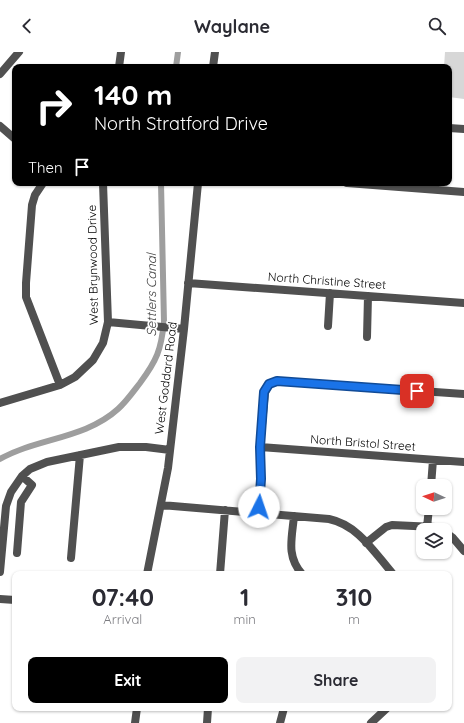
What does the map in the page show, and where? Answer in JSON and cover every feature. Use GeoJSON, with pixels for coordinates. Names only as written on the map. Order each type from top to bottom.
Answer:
{"type":"FeatureCollection","features":[{"type":"Feature","properties":{"kind":"street"},"geometry":{"type":"LineString","coordinates":[[0,74],[19,52]]}},
{"type":"Feature","properties":{"kind":"street"},"geometry":{"type":"LineString","coordinates":[[119,64],[121,52]]}},
{"type":"Feature","properties":{"kind":"street"},"geometry":{"type":"LineString","coordinates":[[213,64],[215,52]]}},
{"type":"Feature","properties":{"kind":"street"},"geometry":{"type":"LineString","coordinates":[[0,126],[12,137]]}},
{"type":"Feature","properties":{"kind":"street"},"geometry":{"type":"LineString","coordinates":[[452,128],[464,129]]}},
{"type":"Feature","properties":{"kind":"street"},"geometry":{"type":"LineString","coordinates":[[41,186],[35,196],[32,205],[26,297],[60,385]]}},
{"type":"Feature","properties":{"kind":"street","name":"West Brynwood Drive"},"geometry":{"type":"LineString","coordinates":[[0,403],[60,385],[75,377],[93,360],[103,343],[108,322],[102,186]]}},
{"type":"Feature","properties":{"kind":"street","name":"West Goddard Road"},"geometry":{"type":"LineString","coordinates":[[148,571],[170,450],[184,329],[198,186]]}},
{"type":"Feature","properties":{"kind":"street"},"geometry":{"type":"LineString","coordinates":[[386,186],[464,192]]}},
{"type":"Feature","properties":{"kind":"street","name":"North Christine Street"},"geometry":{"type":"LineString","coordinates":[[188,283],[464,303]]}},
{"type":"Feature","properties":{"kind":"street"},"geometry":{"type":"LineString","coordinates":[[328,326],[330,293]]}},
{"type":"Feature","properties":{"kind":"street"},"geometry":{"type":"LineString","coordinates":[[367,337],[368,296]]}},
{"type":"Feature","properties":{"kind":"street"},"geometry":{"type":"LineString","coordinates":[[108,322],[184,329]]}},
{"type":"Feature","properties":{"kind":"street"},"geometry":{"type":"LineString","coordinates":[[259,512],[261,479],[260,447],[264,392],[269,384],[277,381],[464,394]]}},
{"type":"Feature","properties":{"kind":"street"},"geometry":{"type":"LineString","coordinates":[[0,572],[1,539],[6,506],[10,492],[22,476],[38,465],[106,449],[132,447],[170,450]]}},
{"type":"Feature","properties":{"kind":"street","name":"North Bristol Street"},"geometry":{"type":"LineString","coordinates":[[260,447],[464,462]]}},
{"type":"Feature","properties":{"kind":"street"},"geometry":{"type":"LineString","coordinates":[[71,558],[80,455]]}},
{"type":"Feature","properties":{"kind":"street"},"geometry":{"type":"LineString","coordinates":[[432,479],[433,460]]}},
{"type":"Feature","properties":{"kind":"street"},"geometry":{"type":"LineString","coordinates":[[17,553],[21,502],[32,485],[22,476]]}},
{"type":"Feature","properties":{"kind":"street"},"geometry":{"type":"LineString","coordinates":[[161,504],[259,512],[339,521],[355,530],[390,571]]}},
{"type":"Feature","properties":{"kind":"street"},"geometry":{"type":"LineString","coordinates":[[220,571],[225,510]]}},
{"type":"Feature","properties":{"kind":"street"},"geometry":{"type":"LineString","coordinates":[[294,516],[292,557],[299,571]]}},
{"type":"Feature","properties":{"kind":"street"},"geometry":{"type":"LineString","coordinates":[[5,520],[20,521]]}},
{"type":"Feature","properties":{"kind":"street"},"geometry":{"type":"LineString","coordinates":[[366,543],[389,525],[396,524],[416,526]]}},
{"type":"Feature","properties":{"kind":"street"},"geometry":{"type":"LineString","coordinates":[[452,537],[464,550]]}},
{"type":"Feature","properties":{"kind":"street"},"geometry":{"type":"LineString","coordinates":[[0,599],[12,600]]}},
{"type":"Feature","properties":{"kind":"street"},"geometry":{"type":"LineString","coordinates":[[135,723],[137,711]]}},
{"type":"Feature","properties":{"kind":"street"},"geometry":{"type":"LineString","coordinates":[[207,723],[208,711]]}},
{"type":"Feature","properties":{"kind":"street"},"geometry":{"type":"LineString","coordinates":[[280,723],[283,711]]}},
{"type":"Feature","properties":{"kind":"street"},"geometry":{"type":"LineString","coordinates":[[371,723],[384,711]]}},
{"type":"Feature","properties":{"kind":"shaded area"},"geometry":{"type":"Polygon","coordinates":[[[445,52],[464,52],[464,99],[452,97],[452,64],[444,64],[445,52]]]}},
{"type":"Feature","properties":{"kind":"waterway","name":"Settlers Canal"},"geometry":{"type":"LineString","coordinates":[[176,64],[178,52]]}},
{"type":"Feature","properties":{"kind":"waterway","name":"Settlers Canal"},"geometry":{"type":"LineString","coordinates":[[0,459],[14,452],[91,427],[105,419],[124,403],[150,368],[160,348],[164,322],[161,186]]}},
{"type":"Feature","properties":{"kind":"route"},"geometry":{"type":"LineString","coordinates":[[259,507],[261,479],[260,447],[264,392],[269,384],[277,381],[417,391]]}}]}
